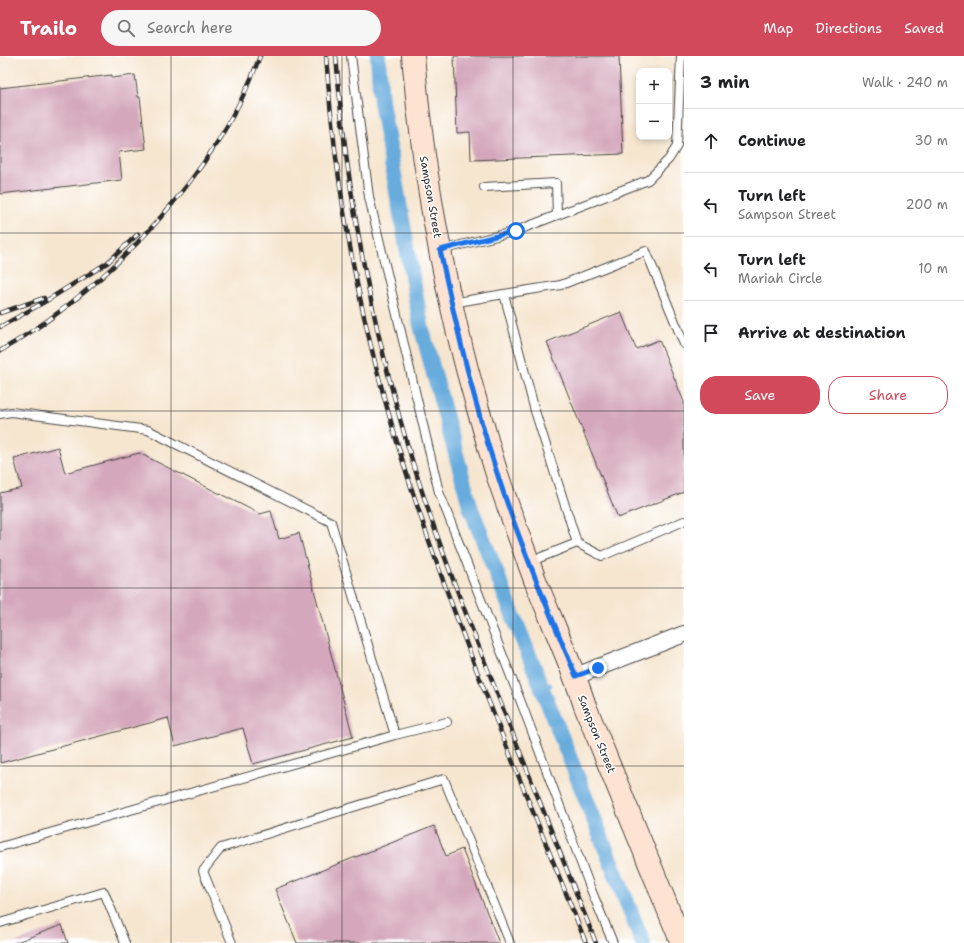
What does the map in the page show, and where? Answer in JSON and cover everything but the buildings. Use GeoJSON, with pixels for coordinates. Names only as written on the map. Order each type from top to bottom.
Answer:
{"type":"FeatureCollection","features":[{"type":"Feature","properties":{"kind":"street","name":"Sampson Street"},"geometry":{"type":"LineString","coordinates":[[413,56],[427,181],[440,250],[465,362],[497,473],[529,562],[576,676],[585,706],[682,943]]}},
{"type":"Feature","properties":{"kind":"street"},"geometry":{"type":"LineString","coordinates":[[576,676],[684,634]]}},
{"type":"Feature","properties":{"kind":"lane"},"geometry":{"type":"LineString","coordinates":[[351,56],[369,197],[439,492],[524,710],[590,888],[613,943]]}},
{"type":"Feature","properties":{"kind":"lane"},"geometry":{"type":"LineString","coordinates":[[440,250],[516,231],[648,180],[669,159],[681,144],[681,56]]}},
{"type":"Feature","properties":{"kind":"lane"},"geometry":{"type":"LineString","coordinates":[[484,187],[556,183],[557,215]]}},
{"type":"Feature","properties":{"kind":"lane"},"geometry":{"type":"LineString","coordinates":[[451,304],[561,285],[646,251],[684,344]]}},
{"type":"Feature","properties":{"kind":"lane"},"geometry":{"type":"LineString","coordinates":[[504,294],[535,411],[577,543],[602,556],[684,521]]}},
{"type":"Feature","properties":{"kind":"lane"},"geometry":{"type":"LineString","coordinates":[[0,414],[12,412],[148,430],[331,522],[395,735]]}},
{"type":"Feature","properties":{"kind":"lane"},"geometry":{"type":"LineString","coordinates":[[529,562],[577,543]]}},
{"type":"Feature","properties":{"kind":"lane"},"geometry":{"type":"LineString","coordinates":[[0,847],[395,735],[447,722]]}},
{"type":"Feature","properties":{"kind":"lane"},"geometry":{"type":"LineString","coordinates":[[232,943],[203,871],[221,848],[444,779],[510,943]]}},
{"type":"Feature","properties":{"kind":"lane"},"geometry":{"type":"LineString","coordinates":[[0,923],[104,892],[125,943]]}},
{"type":"Feature","properties":{"kind":"waterway"},"geometry":{"type":"LineString","coordinates":[[378,56],[381,102],[421,326],[471,509],[643,943]]}},
{"type":"Feature","properties":{"kind":"waterway"},"geometry":{"type":"LineString","coordinates":[[413,278],[418,277]]}},
{"type":"Feature","properties":{"kind":"waterway"},"geometry":{"type":"LineString","coordinates":[[543,689],[550,685]]}},
{"type":"Feature","properties":{"kind":"railway"},"geometry":{"type":"LineString","coordinates":[[0,351],[40,325],[80,295],[118,262],[154,224],[187,185],[216,143],[241,100],[260,56]]}},
{"type":"Feature","properties":{"kind":"railway"},"geometry":{"type":"LineString","coordinates":[[326,56],[337,166],[345,221],[367,330],[396,437],[431,548],[473,661],[586,943]]}},
{"type":"Feature","properties":{"kind":"railway"},"geometry":{"type":"LineString","coordinates":[[336,56],[345,148],[359,239],[377,329],[409,450],[429,512],[462,604],[596,943]]}},
{"type":"Feature","properties":{"kind":"railway"},"geometry":{"type":"LineString","coordinates":[[0,327],[46,301],[107,263],[138,234]]}},
{"type":"Feature","properties":{"kind":"railway"},"geometry":{"type":"LineString","coordinates":[[0,313],[44,298]]}},
{"type":"Feature","properties":{"kind":"route"},"geometry":{"type":"LineString","coordinates":[[516,231],[440,250],[465,362],[497,473],[529,562],[576,676],[598,668]]}}]}
